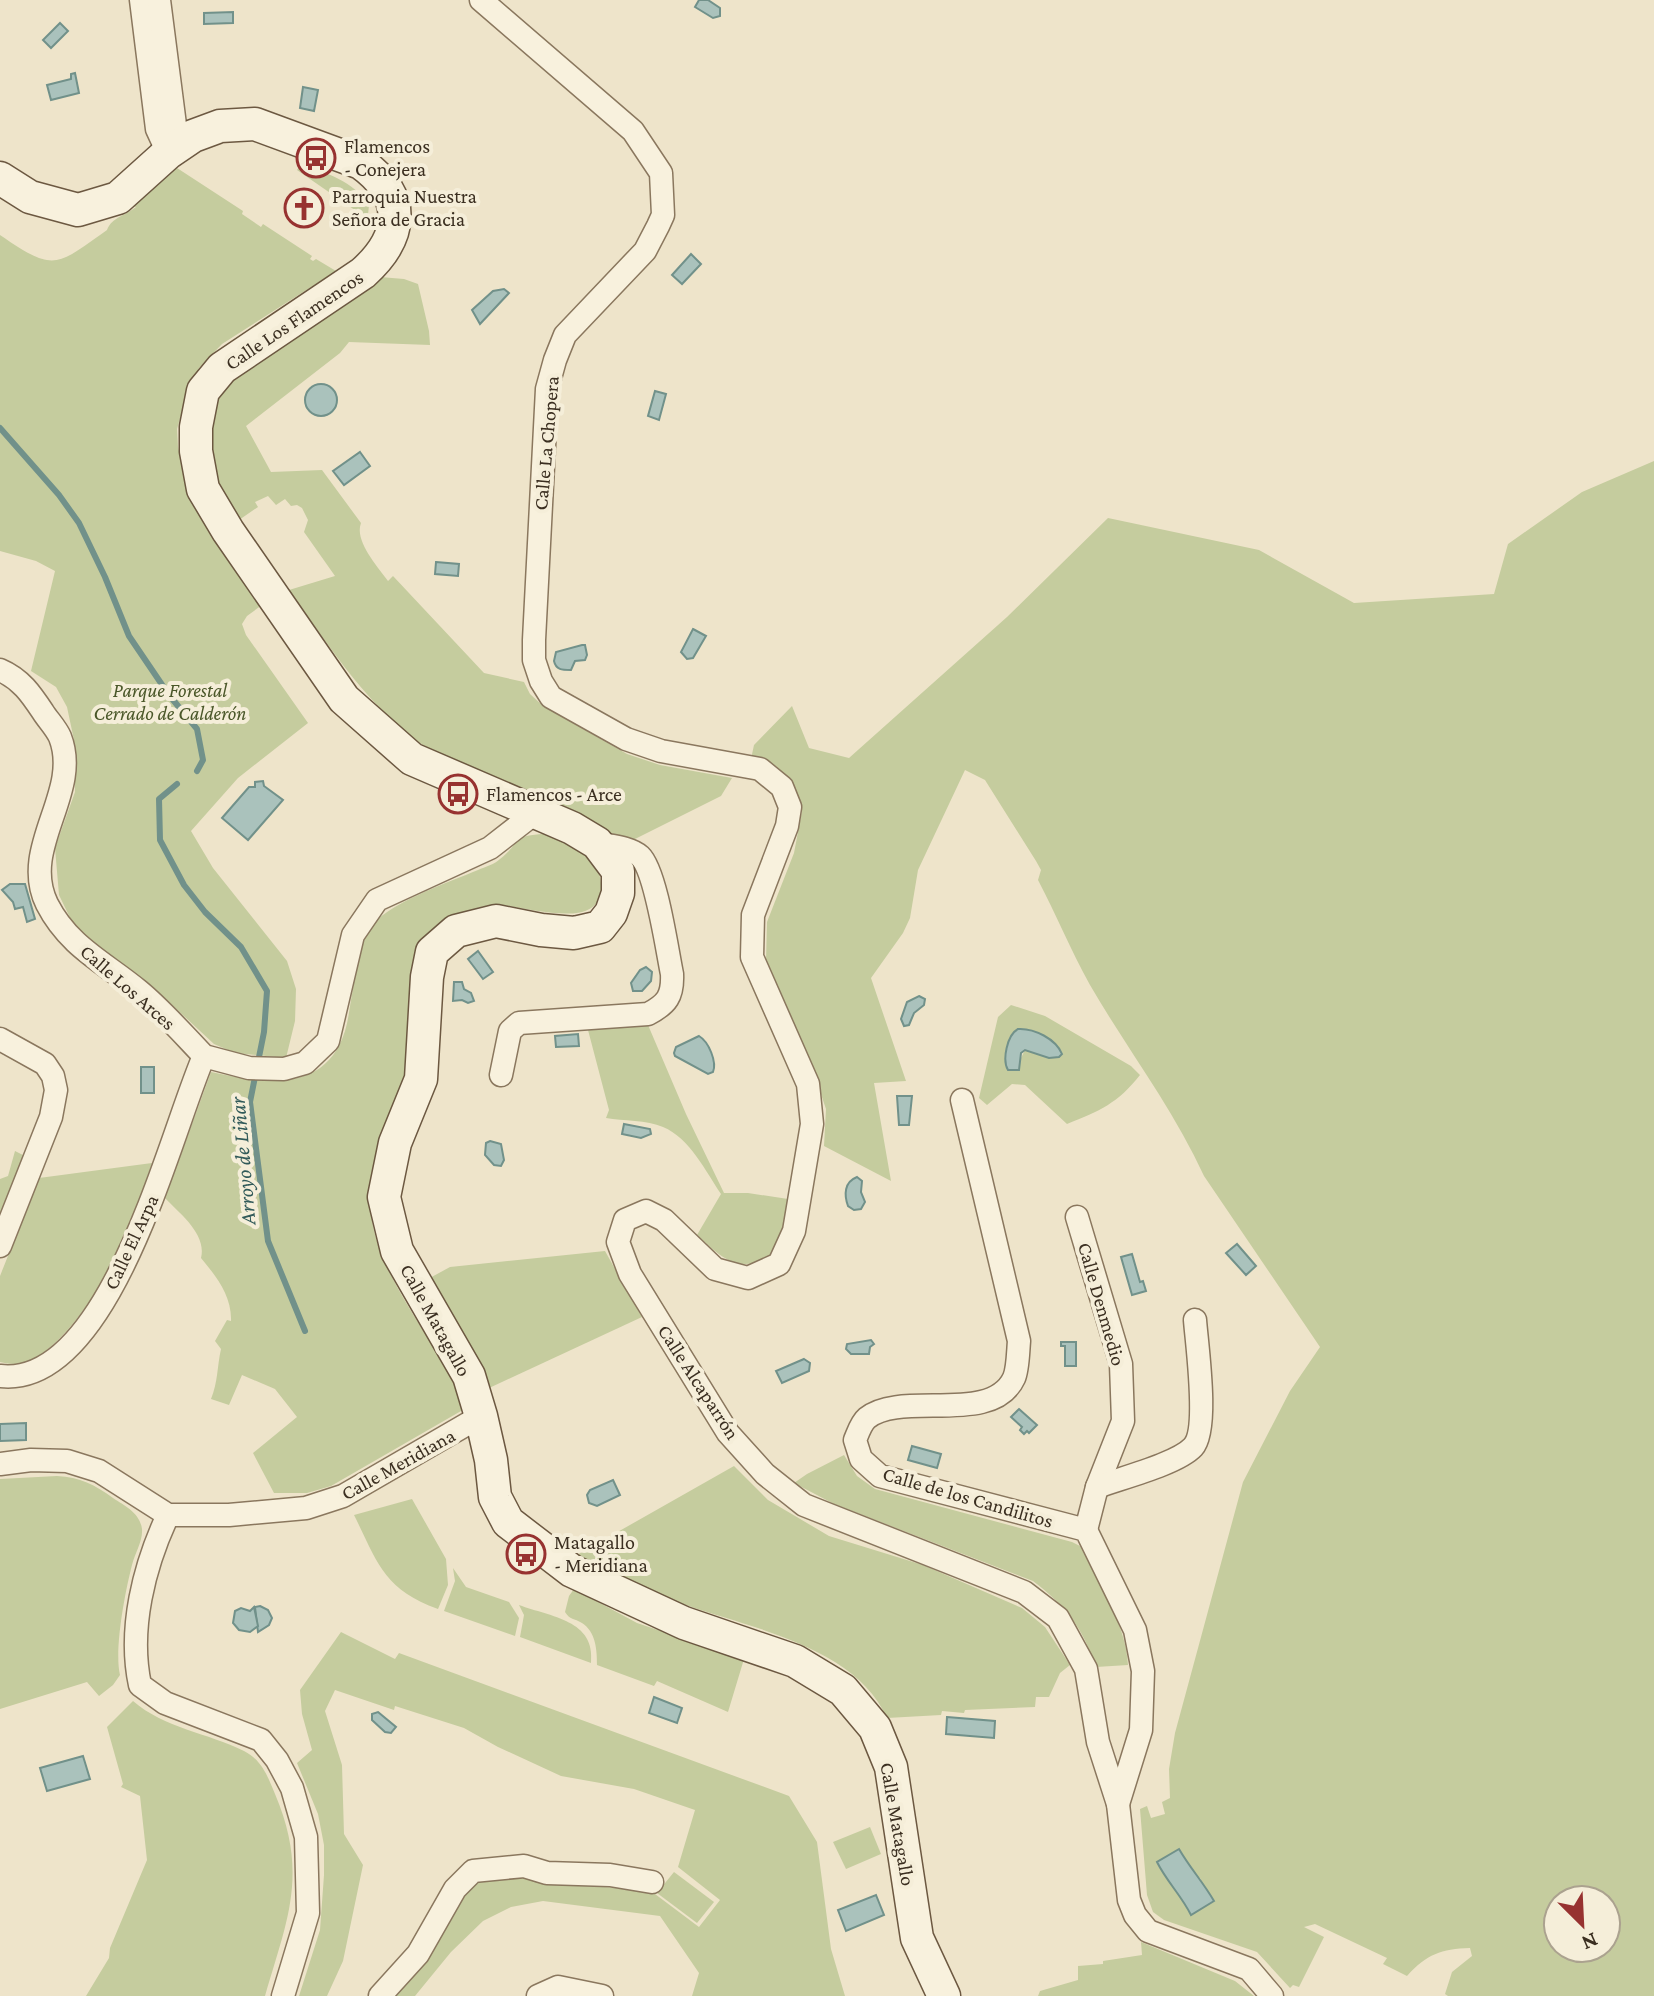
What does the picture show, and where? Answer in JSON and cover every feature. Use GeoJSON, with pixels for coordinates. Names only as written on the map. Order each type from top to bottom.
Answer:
{"type":"FeatureCollection","features":[{"type":"Feature","properties":{"kind":"street"},"geometry":{"type":"LineString","coordinates":[[141,0],[157,129],[168,153]]}},
{"type":"Feature","properties":{"kind":"street"},"geometry":{"type":"LineString","coordinates":[[159,0],[175,125],[168,153]]}},
{"type":"Feature","properties":{"kind":"street","name":"Calle La Chopera"},"geometry":{"type":"LineString","coordinates":[[481,0],[633,131],[661,173],[663,194],[663,215],[645,251],[565,335],[547,389],[534,660],[541,681],[551,697],[626,739],[661,751],[760,769],[782,787]]}},
{"type":"Feature","properties":{"kind":"street","name":"Calle Los Flamencos"},"geometry":{"type":"LineString","coordinates":[[0,178],[30,197],[78,210],[118,198],[168,153],[193,136],[220,126],[255,124],[361,163],[376,174],[391,195],[397,222],[379,259],[222,368],[203,391],[196,427],[196,451],[203,489],[228,531],[344,699],[412,759],[572,828],[597,843]]}},
{"type":"Feature","properties":{"kind":"street","name":"Calle Los Arces"},"geometry":{"type":"LineString","coordinates":[[0,670],[23,684],[59,736],[65,758],[61,792],[42,844],[42,883],[46,902],[81,950],[140,992],[210,1058]]}},
{"type":"Feature","properties":{"kind":"street","name":"Calle Alcaparrón"},"geometry":{"type":"LineString","coordinates":[[782,787],[790,807],[787,826],[753,915],[750,936],[752,957],[808,1084],[812,1124],[794,1231],[779,1264],[748,1278],[715,1269],[664,1220],[646,1211],[625,1220],[618,1242],[630,1274],[728,1433],[781,1488],[804,1505],[1024,1592],[1058,1618],[1086,1669],[1098,1742],[1118,1804],[1129,1900],[1135,1915],[1148,1931],[1249,1969],[1272,1996]]}},
{"type":"Feature","properties":{"kind":"street"},"geometry":{"type":"LineString","coordinates":[[210,1058],[249,1068],[284,1069],[305,1063],[328,1041],[353,935],[377,900],[490,848],[535,813]]}},
{"type":"Feature","properties":{"kind":"street"},"geometry":{"type":"LineString","coordinates":[[501,1075],[510,1031],[519,1023],[648,1014],[665,1005],[673,990],[652,877],[640,856],[622,848],[597,843]]}},
{"type":"Feature","properties":{"kind":"street","name":"Calle Matagallo"},"geometry":{"type":"LineString","coordinates":[[597,843],[618,871],[618,893],[611,913],[600,927],[574,933],[496,921],[456,931],[432,952],[427,977],[421,1079],[395,1143],[384,1197],[397,1251],[469,1376],[491,1460],[495,1497],[508,1522],[572,1571],[684,1623],[795,1661],[843,1690],[875,1728],[894,1780],[917,1938],[944,1996]]}},
{"type":"Feature","properties":{"kind":"street"},"geometry":{"type":"LineString","coordinates":[[0,1039],[45,1064],[53,1076],[56,1090],[51,1117],[0,1246]]}},
{"type":"Feature","properties":{"kind":"street","name":"Calle El Arpa"},"geometry":{"type":"LineString","coordinates":[[0,1376],[15,1378],[41,1369],[62,1354],[91,1320],[113,1286],[210,1058]]}},
{"type":"Feature","properties":{"kind":"street","name":"Calle de los Candilitos"},"geometry":{"type":"LineString","coordinates":[[962,1100],[1019,1341],[1014,1378],[1001,1393],[980,1403],[881,1410],[864,1419],[855,1440],[861,1459],[880,1476],[1086,1530]]}},
{"type":"Feature","properties":{"kind":"street","name":"Calle Denmedio"},"geometry":{"type":"LineString","coordinates":[[1077,1217],[1121,1364],[1123,1421],[1097,1487],[1086,1530]]}},
{"type":"Feature","properties":{"kind":"street"},"geometry":{"type":"LineString","coordinates":[[1097,1487],[1176,1459],[1194,1446],[1202,1428],[1195,1320]]}},
{"type":"Feature","properties":{"kind":"street","name":"Calle Meridiana"},"geometry":{"type":"LineString","coordinates":[[168,1515],[216,1515],[306,1508],[343,1496],[481,1416]]}},
{"type":"Feature","properties":{"kind":"street"},"geometry":{"type":"LineString","coordinates":[[0,1464],[31,1460],[67,1461],[99,1471],[168,1515],[143,1580],[134,1658],[140,1685],[165,1703],[261,1740],[277,1760],[292,1788],[306,1837],[308,1913],[283,1996]]}},
{"type":"Feature","properties":{"kind":"street"},"geometry":{"type":"LineString","coordinates":[[1086,1530],[1135,1630],[1143,1671],[1141,1730],[1118,1804]]}},
{"type":"Feature","properties":{"kind":"street"},"geometry":{"type":"LineString","coordinates":[[380,1996],[418,1954],[455,1889],[473,1871],[524,1866],[547,1873],[610,1875],[652,1882]]}},
{"type":"Feature","properties":{"kind":"street"},"geometry":{"type":"LineString","coordinates":[[538,1996],[558,1987],[602,1996]]}},
{"type":"Feature","properties":{"kind":"green space"},"geometry":{"type":"Polygon","coordinates":[[[301,164],[355,189],[369,205],[367,225],[359,220],[362,215],[297,170],[301,164]]]}},
{"type":"Feature","properties":{"kind":"green space","name":"Parque Forestal Cerrado de Calderón"},"geometry":{"type":"Polygon","coordinates":[[[177,168],[243,211],[242,214],[261,227],[263,224],[312,256],[310,259],[313,261],[316,259],[336,271],[222,344],[199,368],[187,394],[177,429],[189,498],[262,605],[242,624],[246,635],[308,723],[238,778],[191,831],[213,868],[287,961],[296,989],[295,1021],[286,1058],[235,1053],[214,1044],[157,991],[75,928],[59,895],[55,848],[75,792],[74,740],[67,707],[56,687],[31,671],[55,571],[36,561],[0,551],[0,235],[45,260],[65,257],[136,207],[132,206],[177,168]]]}},
{"type":"Feature","properties":{"kind":"green space"},"geometry":{"type":"Polygon","coordinates":[[[380,277],[418,284],[430,345],[349,342],[340,353],[246,426],[271,472],[322,470],[361,523],[364,546],[388,581],[393,576],[484,673],[524,682],[530,694],[543,706],[627,754],[660,765],[732,778],[721,796],[633,840],[625,839],[598,828],[532,791],[472,770],[429,749],[369,697],[289,590],[335,576],[304,532],[308,520],[302,508],[291,506],[285,499],[276,505],[268,496],[255,502],[258,507],[239,520],[215,476],[209,446],[215,400],[238,371],[380,277]]]}},
{"type":"Feature","properties":{"kind":"green space"},"geometry":{"type":"Polygon","coordinates":[[[1654,461],[1654,1996],[1448,1996],[1445,1994],[1452,1972],[1472,1956],[1470,1948],[1435,1954],[1407,1976],[1383,1964],[1387,1958],[1315,1924],[1304,1927],[1324,1937],[1299,1987],[1293,1985],[1290,1988],[1257,1952],[1164,1920],[1153,1912],[1147,1895],[1140,1809],[1147,1806],[1151,1818],[1165,1814],[1162,1802],[1170,1798],[1169,1769],[1175,1733],[1243,1482],[1290,1391],[1320,1347],[1204,1176],[1164,1103],[1104,1009],[1038,880],[1041,870],[1036,861],[985,780],[965,770],[918,870],[910,918],[871,978],[906,1081],[874,1083],[891,1181],[824,1146],[826,1109],[808,1056],[766,961],[767,922],[794,853],[802,811],[789,782],[776,766],[751,759],[754,745],[792,706],[809,748],[849,758],[1007,617],[1108,518],[1259,550],[1354,603],[1494,594],[1508,544],[1582,492],[1654,461]],[[1192,1873],[1179,1892],[1191,1914],[1201,1879],[1192,1873]]]}},
{"type":"Feature","properties":{"kind":"green space"},"geometry":{"type":"Polygon","coordinates":[[[544,834],[572,847],[594,865],[601,883],[599,899],[590,908],[577,913],[561,914],[495,905],[479,907],[453,917],[372,1177],[370,1200],[380,1250],[402,1296],[445,1365],[458,1392],[461,1411],[331,1486],[307,1493],[274,1493],[253,1453],[297,1417],[275,1389],[242,1375],[229,1405],[211,1399],[221,1349],[215,1341],[227,1320],[231,1321],[229,1303],[217,1279],[201,1258],[202,1249],[196,1233],[165,1198],[211,1072],[250,1079],[289,1080],[323,1066],[336,1052],[345,1031],[360,952],[368,931],[376,921],[418,895],[495,862],[521,838],[544,834]]]}},
{"type":"Feature","properties":{"kind":"green space"},"geometry":{"type":"Polygon","coordinates":[[[1011,1005],[1045,1016],[1131,1066],[1140,1075],[1108,1105],[1067,1124],[1025,1085],[1012,1084],[987,1105],[979,1098],[998,1017],[1011,1005]],[[1010,1038],[1006,1068],[1021,1058],[1025,1050],[1054,1058],[1010,1038]]]}},
{"type":"Feature","properties":{"kind":"green space"},"geometry":{"type":"Polygon","coordinates":[[[648,1025],[724,1193],[788,1199],[778,1245],[762,1260],[743,1264],[726,1259],[697,1235],[721,1194],[681,1139],[657,1125],[606,1118],[609,1110],[588,1030],[648,1025]]]}},
{"type":"Feature","properties":{"kind":"green space"},"geometry":{"type":"Polygon","coordinates":[[[15,1151],[25,1156],[0,1219],[0,1179],[8,1176],[15,1151]]]}},
{"type":"Feature","properties":{"kind":"green space"},"geometry":{"type":"Polygon","coordinates":[[[152,1163],[117,1254],[99,1288],[75,1321],[36,1358],[18,1364],[0,1362],[0,1276],[39,1178],[152,1163]]]}},
{"type":"Feature","properties":{"kind":"green space"},"geometry":{"type":"Polygon","coordinates":[[[605,1251],[642,1317],[487,1389],[428,1279],[450,1267],[605,1251]]]}},
{"type":"Feature","properties":{"kind":"green space"},"geometry":{"type":"Polygon","coordinates":[[[844,1455],[857,1476],[875,1489],[1080,1546],[1117,1619],[1128,1665],[1096,1667],[1072,1619],[1033,1581],[834,1504],[794,1483],[844,1455]]]}},
{"type":"Feature","properties":{"kind":"green space"},"geometry":{"type":"Polygon","coordinates":[[[734,1466],[768,1500],[829,1536],[923,1565],[1022,1608],[1045,1627],[1070,1665],[1060,1673],[1049,1697],[1036,1697],[1035,1707],[965,1710],[964,1713],[942,1711],[941,1715],[887,1718],[872,1694],[852,1674],[828,1658],[772,1633],[660,1595],[577,1555],[734,1466]]]}},
{"type":"Feature","properties":{"kind":"green space"},"geometry":{"type":"Polygon","coordinates":[[[57,1476],[80,1480],[100,1489],[131,1510],[141,1523],[141,1538],[132,1565],[121,1621],[118,1651],[120,1675],[99,1696],[87,1682],[0,1709],[0,1479],[57,1476]]]}},
{"type":"Feature","properties":{"kind":"green space"},"geometry":{"type":"Polygon","coordinates":[[[412,1499],[446,1559],[448,1585],[438,1609],[405,1593],[384,1572],[354,1515],[412,1499]]]}},
{"type":"Feature","properties":{"kind":"green space"},"geometry":{"type":"Polygon","coordinates":[[[453,1568],[466,1587],[509,1602],[519,1618],[515,1636],[444,1611],[455,1581],[453,1568]]]}},
{"type":"Feature","properties":{"kind":"green space"},"geometry":{"type":"Polygon","coordinates":[[[574,1589],[637,1623],[744,1659],[728,1712],[657,1681],[654,1686],[597,1665],[596,1647],[590,1631],[565,1612],[574,1589]]]}},
{"type":"Feature","properties":{"kind":"green space"},"geometry":{"type":"Polygon","coordinates":[[[519,1605],[557,1617],[579,1629],[591,1649],[591,1663],[520,1637],[524,1615],[519,1605]]]}},
{"type":"Feature","properties":{"kind":"green space"},"geometry":{"type":"Polygon","coordinates":[[[341,1632],[395,1659],[399,1653],[789,1796],[817,1842],[831,1949],[845,1996],[692,1996],[699,1973],[660,1916],[543,1901],[511,1907],[483,1921],[451,1952],[415,1996],[394,1996],[469,1885],[490,1877],[524,1874],[546,1882],[651,1891],[699,1927],[720,1900],[678,1867],[695,1810],[634,1789],[561,1776],[464,1728],[395,1706],[394,1710],[335,1690],[325,1711],[342,1765],[344,1834],[363,1865],[343,1961],[327,1996],[299,1996],[320,1930],[324,1875],[324,1845],[318,1814],[297,1763],[312,1750],[302,1714],[300,1690],[341,1632]]]}},
{"type":"Feature","properties":{"kind":"green space"},"geometry":{"type":"Polygon","coordinates":[[[133,1701],[158,1718],[244,1751],[260,1764],[270,1781],[285,1823],[293,1873],[287,1920],[265,1996],[86,1996],[109,1958],[110,1948],[147,1860],[140,1796],[121,1787],[123,1784],[107,1727],[133,1701]]]}},
{"type":"Feature","properties":{"kind":"green space"},"geometry":{"type":"Polygon","coordinates":[[[870,1827],[881,1854],[846,1869],[833,1842],[870,1827]]]}},
{"type":"Feature","properties":{"kind":"green space"},"geometry":{"type":"Polygon","coordinates":[[[674,1872],[714,1902],[697,1923],[657,1893],[674,1872]]]}},
{"type":"Feature","properties":{"kind":"green space"},"geometry":{"type":"Polygon","coordinates":[[[1141,1942],[1235,1981],[1254,1996],[1038,1996],[1040,1991],[1078,1980],[1078,1966],[1142,1955],[1141,1942]]]}},
{"type":"Feature","properties":{"kind":"water"},"geometry":{"type":"Polygon","coordinates":[[[699,0],[708,0],[720,8],[720,16],[713,18],[695,7],[699,0]]]}},
{"type":"Feature","properties":{"kind":"water"},"geometry":{"type":"Polygon","coordinates":[[[233,12],[233,23],[204,24],[204,13],[233,12]]]}},
{"type":"Feature","properties":{"kind":"water"},"geometry":{"type":"Polygon","coordinates":[[[60,23],[68,31],[51,48],[43,40],[60,23]]]}},
{"type":"Feature","properties":{"kind":"water"},"geometry":{"type":"Polygon","coordinates":[[[75,73],[79,93],[51,100],[47,85],[71,79],[71,74],[75,73]]]}},
{"type":"Feature","properties":{"kind":"water"},"geometry":{"type":"Polygon","coordinates":[[[303,87],[318,90],[314,111],[300,108],[303,87]]]}},
{"type":"Feature","properties":{"kind":"water"},"geometry":{"type":"Polygon","coordinates":[[[691,254],[701,264],[682,284],[672,275],[691,254]]]}},
{"type":"Feature","properties":{"kind":"water"},"geometry":{"type":"Polygon","coordinates":[[[504,289],[509,293],[480,324],[472,310],[493,291],[504,289]]]}},
{"type":"Feature","properties":{"kind":"water"},"geometry":{"type":"Polygon","coordinates":[[[321,384],[332,389],[337,400],[332,411],[321,416],[310,411],[305,400],[310,389],[321,384]]]}},
{"type":"Feature","properties":{"kind":"water"},"geometry":{"type":"Polygon","coordinates":[[[655,391],[666,394],[659,420],[648,416],[655,391]]]}},
{"type":"Feature","properties":{"kind":"water"},"geometry":{"type":"Polygon","coordinates":[[[360,452],[370,466],[344,485],[333,471],[360,452]]]}},
{"type":"Feature","properties":{"kind":"water"},"geometry":{"type":"Polygon","coordinates":[[[436,562],[459,564],[458,576],[435,574],[436,562]]]}},
{"type":"Feature","properties":{"kind":"water"},"geometry":{"type":"Polygon","coordinates":[[[693,629],[706,636],[693,658],[687,659],[681,652],[693,629]]]}},
{"type":"Feature","properties":{"kind":"water"},"geometry":{"type":"Polygon","coordinates":[[[585,645],[587,655],[585,660],[575,661],[571,670],[556,666],[556,652],[585,645]]]}},
{"type":"Feature","properties":{"kind":"water"},"geometry":{"type":"Polygon","coordinates":[[[263,781],[264,786],[283,800],[248,840],[222,818],[249,787],[263,781]]]}},
{"type":"Feature","properties":{"kind":"water"},"geometry":{"type":"Polygon","coordinates":[[[10,884],[25,884],[35,919],[27,922],[23,907],[15,909],[2,890],[10,884]]]}},
{"type":"Feature","properties":{"kind":"water"},"geometry":{"type":"Polygon","coordinates":[[[478,951],[493,972],[483,979],[468,959],[478,951]]]}},
{"type":"Feature","properties":{"kind":"water"},"geometry":{"type":"Polygon","coordinates":[[[646,967],[652,972],[651,981],[642,991],[633,991],[631,983],[646,967]]]}},
{"type":"Feature","properties":{"kind":"water"},"geometry":{"type":"Polygon","coordinates":[[[454,982],[462,982],[474,1001],[453,1001],[454,982]]]}},
{"type":"Feature","properties":{"kind":"water"},"geometry":{"type":"Polygon","coordinates":[[[919,996],[925,999],[924,1005],[914,1013],[909,1025],[904,1026],[901,1019],[907,1002],[919,996]]]}},
{"type":"Feature","properties":{"kind":"water"},"geometry":{"type":"Polygon","coordinates":[[[1018,1029],[1031,1030],[1044,1036],[1062,1054],[1049,1058],[1025,1050],[1021,1053],[1019,1070],[1008,1070],[1005,1060],[1007,1048],[1018,1029]]]}},
{"type":"Feature","properties":{"kind":"water"},"geometry":{"type":"Polygon","coordinates":[[[578,1034],[579,1046],[556,1047],[555,1036],[578,1034]]]}},
{"type":"Feature","properties":{"kind":"water"},"geometry":{"type":"Polygon","coordinates":[[[699,1036],[709,1047],[713,1058],[713,1072],[708,1074],[674,1053],[676,1047],[699,1036]]]}},
{"type":"Feature","properties":{"kind":"water"},"geometry":{"type":"Polygon","coordinates":[[[141,1067],[154,1067],[154,1093],[141,1093],[141,1067]]]}},
{"type":"Feature","properties":{"kind":"water"},"geometry":{"type":"Polygon","coordinates":[[[897,1096],[912,1096],[909,1125],[899,1125],[897,1096]]]}},
{"type":"Feature","properties":{"kind":"water"},"geometry":{"type":"Polygon","coordinates":[[[624,1124],[650,1129],[651,1134],[641,1138],[622,1134],[624,1124]]]}},
{"type":"Feature","properties":{"kind":"water"},"geometry":{"type":"Polygon","coordinates":[[[486,1143],[501,1144],[504,1160],[501,1166],[494,1165],[485,1155],[486,1143]]]}},
{"type":"Feature","properties":{"kind":"water"},"geometry":{"type":"Polygon","coordinates":[[[857,1177],[862,1181],[861,1192],[865,1202],[861,1209],[854,1210],[848,1206],[846,1193],[847,1185],[857,1177]]]}},
{"type":"Feature","properties":{"kind":"water"},"geometry":{"type":"Polygon","coordinates":[[[1237,1244],[1256,1266],[1246,1275],[1226,1253],[1237,1244]]]}},
{"type":"Feature","properties":{"kind":"water"},"geometry":{"type":"Polygon","coordinates":[[[1132,1254],[1140,1282],[1143,1281],[1146,1291],[1132,1295],[1121,1257],[1132,1254]]]}},
{"type":"Feature","properties":{"kind":"water"},"geometry":{"type":"Polygon","coordinates":[[[871,1340],[874,1344],[869,1354],[851,1354],[846,1349],[847,1344],[871,1340]]]}},
{"type":"Feature","properties":{"kind":"water"},"geometry":{"type":"Polygon","coordinates":[[[1061,1342],[1076,1342],[1076,1366],[1065,1366],[1065,1346],[1061,1346],[1061,1342]]]}},
{"type":"Feature","properties":{"kind":"water"},"geometry":{"type":"Polygon","coordinates":[[[804,1359],[810,1363],[809,1371],[782,1383],[776,1371],[804,1359]]]}},
{"type":"Feature","properties":{"kind":"water"},"geometry":{"type":"Polygon","coordinates":[[[1019,1409],[1037,1425],[1029,1433],[1024,1434],[1020,1430],[1022,1427],[1011,1417],[1019,1409]]]}},
{"type":"Feature","properties":{"kind":"water"},"geometry":{"type":"Polygon","coordinates":[[[26,1423],[26,1440],[0,1441],[0,1424],[26,1423]]]}},
{"type":"Feature","properties":{"kind":"water"},"geometry":{"type":"Polygon","coordinates":[[[912,1446],[941,1454],[937,1468],[908,1460],[912,1446]]]}},
{"type":"Feature","properties":{"kind":"water"},"geometry":{"type":"Polygon","coordinates":[[[613,1480],[620,1495],[597,1506],[589,1503],[587,1495],[590,1490],[613,1480]]]}},
{"type":"Feature","properties":{"kind":"water"},"geometry":{"type":"Polygon","coordinates":[[[254,1607],[258,1626],[250,1632],[239,1630],[233,1623],[235,1611],[241,1608],[250,1611],[254,1607]]]}},
{"type":"Feature","properties":{"kind":"water"},"geometry":{"type":"Polygon","coordinates":[[[255,1607],[268,1610],[272,1618],[269,1625],[258,1632],[255,1607]]]}},
{"type":"Feature","properties":{"kind":"water"},"geometry":{"type":"Polygon","coordinates":[[[654,1697],[682,1708],[677,1723],[649,1713],[654,1697]]]}},
{"type":"Feature","properties":{"kind":"water"},"geometry":{"type":"Polygon","coordinates":[[[378,1712],[396,1727],[391,1733],[385,1732],[372,1720],[372,1714],[378,1712]]]}},
{"type":"Feature","properties":{"kind":"water"},"geometry":{"type":"Polygon","coordinates":[[[947,1717],[995,1721],[994,1738],[946,1734],[947,1717]]]}},
{"type":"Feature","properties":{"kind":"water"},"geometry":{"type":"Polygon","coordinates":[[[83,1756],[90,1779],[47,1791],[40,1768],[83,1756]]]}},
{"type":"Feature","properties":{"kind":"water"},"geometry":{"type":"Polygon","coordinates":[[[1179,1849],[1214,1901],[1191,1915],[1157,1862],[1179,1849]]]}},
{"type":"Feature","properties":{"kind":"water"},"geometry":{"type":"Polygon","coordinates":[[[876,1895],[884,1915],[846,1931],[838,1910],[876,1895]]]}},
{"type":"Feature","properties":{"kind":"waterway","name":"Arroyo de Liñar"},"geometry":{"type":"LineString","coordinates":[[0,428],[59,495],[79,523],[129,636],[169,695],[197,729],[203,760],[197,771]]}},
{"type":"Feature","properties":{"kind":"waterway","name":"Arroyo de Liñar"},"geometry":{"type":"LineString","coordinates":[[177,784],[159,799],[160,840],[184,885],[205,912],[241,947],[267,991],[264,1032],[250,1102],[268,1241],[305,1331]]}},
{"type":"Feature","properties":{"kind":"place","name":"Flamencos - Conejera"},"geometry":{"type":"Point","coordinates":[316,158]}},
{"type":"Feature","properties":{"kind":"place","name":"Parroquia Nuestra Señora de Gracia"},"geometry":{"type":"Point","coordinates":[304,208]}},
{"type":"Feature","properties":{"kind":"place","name":"Flamencos - Arce"},"geometry":{"type":"Point","coordinates":[458,794]}},
{"type":"Feature","properties":{"kind":"place","name":"Matagallo - Meridiana"},"geometry":{"type":"Point","coordinates":[526,1554]}}]}
